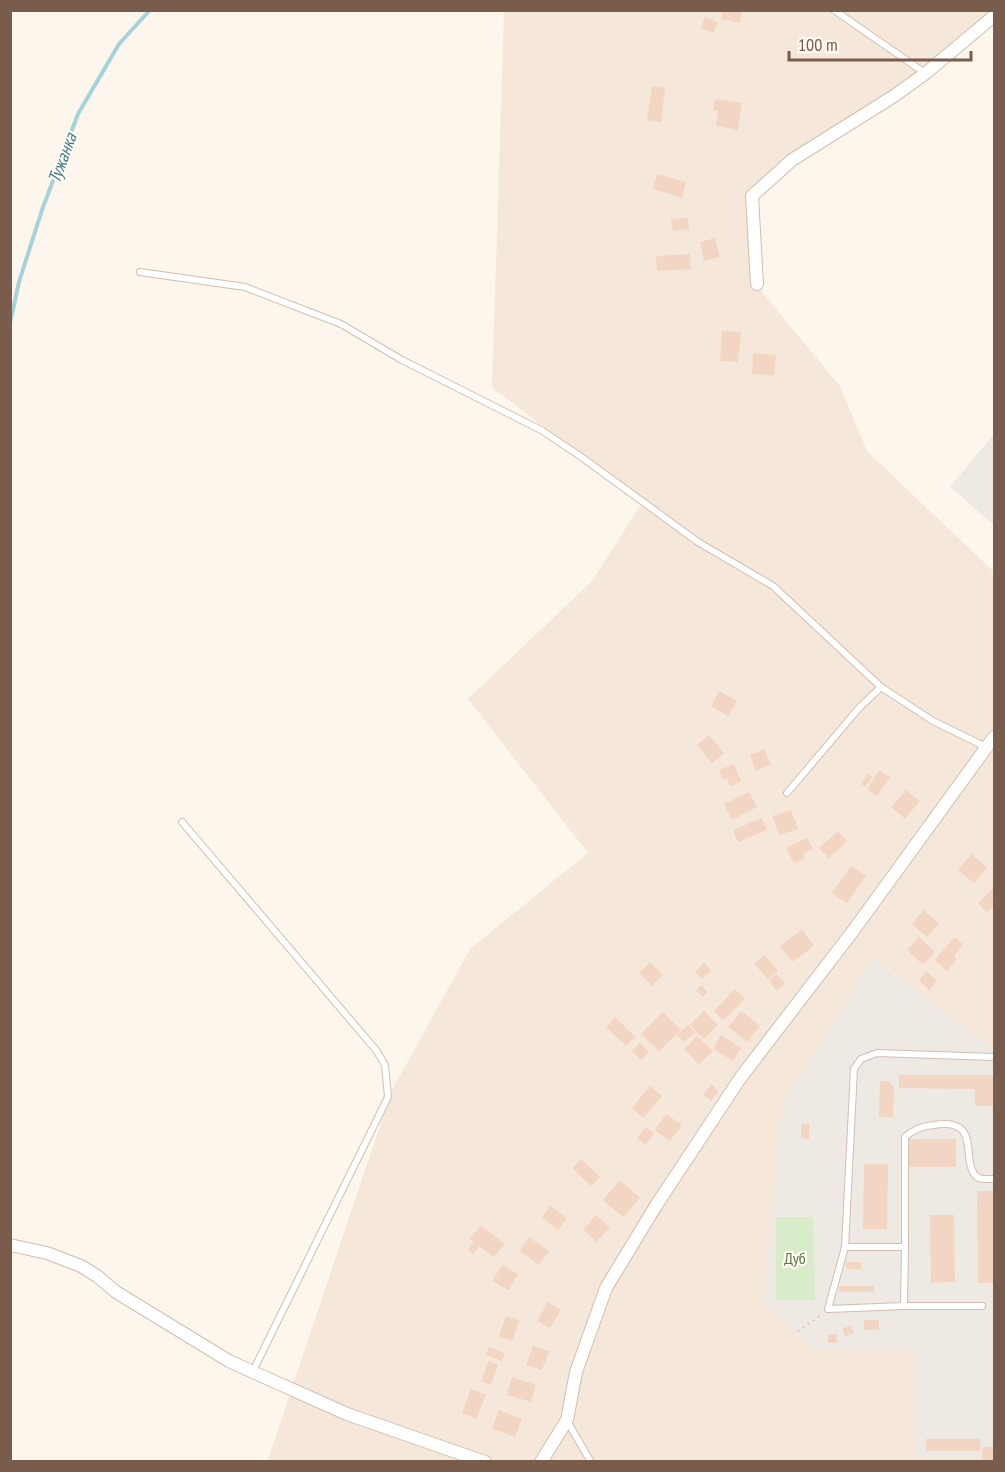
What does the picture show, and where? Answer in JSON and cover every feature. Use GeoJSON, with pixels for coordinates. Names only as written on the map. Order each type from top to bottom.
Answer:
{"type":"FeatureCollection","features":[{"type":"Feature","properties":{"kind":"street"},"geometry":{"type":"LineString","coordinates":[[757,284],[752,196],[792,160],[894,96],[926,73],[994,16]]}},
{"type":"Feature","properties":{"kind":"street"},"geometry":{"type":"LineString","coordinates":[[541,1461],[567,1420],[576,1371],[606,1288],[657,1204],[741,1077],[853,931],[994,737]]}},
{"type":"Feature","properties":{"kind":"street"},"geometry":{"type":"LineString","coordinates":[[10,1245],[47,1253],[81,1266],[116,1292],[230,1361],[253,1372],[347,1414],[485,1461]]}},
{"type":"Feature","properties":{"kind":"lane"},"geometry":{"type":"LineString","coordinates":[[834,10],[926,73]]}},
{"type":"Feature","properties":{"kind":"lane"},"geometry":{"type":"LineString","coordinates":[[140,272],[245,287],[341,324],[402,360],[541,430],[698,542],[773,586],[881,687],[933,721],[986,748]]}},
{"type":"Feature","properties":{"kind":"lane"},"geometry":{"type":"LineString","coordinates":[[787,793],[859,708],[881,687]]}},
{"type":"Feature","properties":{"kind":"lane"},"geometry":{"type":"LineString","coordinates":[[182,822],[376,1050],[385,1065],[388,1097],[253,1372]]}},
{"type":"Feature","properties":{"kind":"lane"},"geometry":{"type":"LineString","coordinates":[[982,1306],[904,1306],[828,1310],[845,1246],[854,1069],[861,1059],[877,1053],[994,1057]]}},
{"type":"Feature","properties":{"kind":"lane"},"geometry":{"type":"LineString","coordinates":[[904,1306],[905,1137],[920,1127],[945,1124],[960,1129],[966,1135],[972,1170],[975,1175],[979,1179],[994,1179]]}},
{"type":"Feature","properties":{"kind":"lane"},"geometry":{"type":"LineString","coordinates":[[845,1246],[905,1247]]}},
{"type":"Feature","properties":{"kind":"lane"},"geometry":{"type":"LineString","coordinates":[[567,1420],[591,1461]]}},
{"type":"Feature","properties":{"kind":"path"},"geometry":{"type":"LineString","coordinates":[[798,1331],[828,1310]]}},
{"type":"Feature","properties":{"kind":"shaded area"},"geometry":{"type":"Polygon","coordinates":[[[504,11],[994,11],[994,20],[747,198],[752,280],[840,386],[867,451],[994,572],[994,1050],[874,958],[782,1106],[764,1303],[815,1350],[916,1351],[916,1461],[267,1462],[392,1090],[470,949],[588,853],[468,699],[592,581],[642,503],[492,387],[504,11]]]}},
{"type":"Feature","properties":{"kind":"shaded area"},"geometry":{"type":"Polygon","coordinates":[[[994,434],[994,525],[950,487],[994,434]]]}},
{"type":"Feature","properties":{"kind":"shaded area"},"geometry":{"type":"Polygon","coordinates":[[[873,958],[994,1050],[994,1461],[916,1461],[916,1351],[815,1350],[764,1303],[782,1106],[873,958]]]}},
{"type":"Feature","properties":{"kind":"green space","name":"Дуб"},"geometry":{"type":"Polygon","coordinates":[[[776,1217],[813,1217],[815,1300],[776,1300],[776,1217]]]}},
{"type":"Feature","properties":{"kind":"building"},"geometry":{"type":"Polygon","coordinates":[[[723,10],[743,10],[740,23],[721,19],[723,10]]]}},
{"type":"Feature","properties":{"kind":"building"},"geometry":{"type":"Polygon","coordinates":[[[705,17],[718,22],[713,33],[701,28],[705,17]]]}},
{"type":"Feature","properties":{"kind":"building"},"geometry":{"type":"Polygon","coordinates":[[[652,86],[665,88],[661,122],[647,120],[652,86]]]}},
{"type":"Feature","properties":{"kind":"building"},"geometry":{"type":"Polygon","coordinates":[[[715,99],[742,103],[738,130],[716,126],[718,111],[713,110],[715,99]]]}},
{"type":"Feature","properties":{"kind":"building"},"geometry":{"type":"Polygon","coordinates":[[[657,174],[686,182],[682,198],[653,189],[657,174]]]}},
{"type":"Feature","properties":{"kind":"building"},"geometry":{"type":"Polygon","coordinates":[[[688,218],[689,229],[673,231],[671,219],[688,218]]]}},
{"type":"Feature","properties":{"kind":"building"},"geometry":{"type":"Polygon","coordinates":[[[715,238],[720,257],[704,261],[700,242],[715,238]]]}},
{"type":"Feature","properties":{"kind":"building"},"geometry":{"type":"Polygon","coordinates":[[[690,254],[691,269],[657,271],[656,256],[690,254]]]}},
{"type":"Feature","properties":{"kind":"building"},"geometry":{"type":"Polygon","coordinates":[[[722,331],[741,332],[738,362],[720,361],[722,331]]]}},
{"type":"Feature","properties":{"kind":"building"},"geometry":{"type":"Polygon","coordinates":[[[753,353],[776,355],[774,375],[752,374],[753,353]]]}},
{"type":"Feature","properties":{"kind":"building"},"geometry":{"type":"Polygon","coordinates":[[[719,691],[737,701],[728,716],[711,706],[719,691]]]}},
{"type":"Feature","properties":{"kind":"building"},"geometry":{"type":"Polygon","coordinates":[[[709,735],[724,753],[712,763],[697,745],[709,735]]]}},
{"type":"Feature","properties":{"kind":"building"},"geometry":{"type":"Polygon","coordinates":[[[764,749],[771,765],[756,771],[750,755],[764,749]]]}},
{"type":"Feature","properties":{"kind":"building"},"geometry":{"type":"Polygon","coordinates":[[[734,764],[741,781],[730,786],[727,779],[723,780],[719,770],[734,764]]]}},
{"type":"Feature","properties":{"kind":"building"},"geometry":{"type":"Polygon","coordinates":[[[879,770],[890,777],[877,796],[867,789],[879,770]]]}},
{"type":"Feature","properties":{"kind":"building"},"geometry":{"type":"Polygon","coordinates":[[[868,774],[872,777],[865,787],[861,784],[868,774]]]}},
{"type":"Feature","properties":{"kind":"building"},"geometry":{"type":"Polygon","coordinates":[[[906,790],[920,801],[905,819],[891,807],[906,790]]]}},
{"type":"Feature","properties":{"kind":"building"},"geometry":{"type":"Polygon","coordinates":[[[749,792],[757,807],[732,820],[724,804],[749,792]]]}},
{"type":"Feature","properties":{"kind":"building"},"geometry":{"type":"Polygon","coordinates":[[[791,810],[798,829],[779,835],[772,816],[791,810]]]}},
{"type":"Feature","properties":{"kind":"building"},"geometry":{"type":"Polygon","coordinates":[[[762,818],[767,830],[738,842],[733,830],[762,818]]]}},
{"type":"Feature","properties":{"kind":"building"},"geometry":{"type":"Polygon","coordinates":[[[838,831],[847,841],[829,858],[819,848],[838,831]]]}},
{"type":"Feature","properties":{"kind":"building"},"geometry":{"type":"Polygon","coordinates":[[[807,838],[813,849],[803,854],[805,858],[794,863],[786,848],[807,838]]]}},
{"type":"Feature","properties":{"kind":"building"},"geometry":{"type":"Polygon","coordinates":[[[971,854],[987,867],[974,883],[958,870],[971,854]]]}},
{"type":"Feature","properties":{"kind":"building"},"geometry":{"type":"Polygon","coordinates":[[[851,866],[866,876],[847,903],[832,893],[851,866]]]}},
{"type":"Feature","properties":{"kind":"building"},"geometry":{"type":"Polygon","coordinates":[[[994,887],[994,905],[987,912],[978,903],[994,887]]]}},
{"type":"Feature","properties":{"kind":"building"},"geometry":{"type":"Polygon","coordinates":[[[923,910],[939,923],[927,937],[912,924],[923,910]]]}},
{"type":"Feature","properties":{"kind":"building"},"geometry":{"type":"Polygon","coordinates":[[[802,929],[814,946],[792,962],[780,946],[802,929]]]}},
{"type":"Feature","properties":{"kind":"building"},"geometry":{"type":"Polygon","coordinates":[[[919,937],[935,952],[923,965],[907,950],[919,937]]]}},
{"type":"Feature","properties":{"kind":"building"},"geometry":{"type":"Polygon","coordinates":[[[954,937],[963,944],[954,956],[957,959],[947,971],[935,960],[954,937]]]}},
{"type":"Feature","properties":{"kind":"building"},"geometry":{"type":"Polygon","coordinates":[[[764,955],[778,970],[768,979],[754,964],[764,955]]]}},
{"type":"Feature","properties":{"kind":"building"},"geometry":{"type":"Polygon","coordinates":[[[650,962],[663,975],[652,986],[639,973],[650,962]]]}},
{"type":"Feature","properties":{"kind":"building"},"geometry":{"type":"Polygon","coordinates":[[[704,963],[711,970],[702,979],[695,972],[704,963]]]}},
{"type":"Feature","properties":{"kind":"building"},"geometry":{"type":"Polygon","coordinates":[[[926,971],[937,980],[930,990],[919,981],[926,971]]]}},
{"type":"Feature","properties":{"kind":"building"},"geometry":{"type":"Polygon","coordinates":[[[776,974],[785,983],[777,991],[769,981],[776,974]]]}},
{"type":"Feature","properties":{"kind":"building"},"geometry":{"type":"Polygon","coordinates":[[[701,985],[708,992],[703,997],[696,991],[701,985]]]}},
{"type":"Feature","properties":{"kind":"building"},"geometry":{"type":"Polygon","coordinates":[[[735,989],[745,999],[723,1021],[714,1011],[735,989]]]}},
{"type":"Feature","properties":{"kind":"building"},"geometry":{"type":"Polygon","coordinates":[[[704,1011],[718,1025],[704,1039],[690,1025],[704,1011]]]}},
{"type":"Feature","properties":{"kind":"building"},"geometry":{"type":"Polygon","coordinates":[[[741,1011],[760,1026],[747,1042],[728,1027],[741,1011]]]}},
{"type":"Feature","properties":{"kind":"building"},"geometry":{"type":"Polygon","coordinates":[[[663,1012],[681,1030],[659,1051],[641,1034],[663,1012]]]}},
{"type":"Feature","properties":{"kind":"building"},"geometry":{"type":"Polygon","coordinates":[[[615,1017],[635,1037],[626,1046],[606,1027],[615,1017]]]}},
{"type":"Feature","properties":{"kind":"building"},"geometry":{"type":"Polygon","coordinates":[[[688,1025],[695,1033],[684,1042],[677,1035],[688,1025]]]}},
{"type":"Feature","properties":{"kind":"building"},"geometry":{"type":"Polygon","coordinates":[[[721,1035],[741,1048],[733,1061],[713,1049],[721,1035]]]}},
{"type":"Feature","properties":{"kind":"building"},"geometry":{"type":"Polygon","coordinates":[[[697,1036],[713,1051],[699,1064],[684,1049],[697,1036]]]}},
{"type":"Feature","properties":{"kind":"building"},"geometry":{"type":"Polygon","coordinates":[[[640,1043],[649,1052],[641,1060],[632,1051],[640,1043]]]}},
{"type":"Feature","properties":{"kind":"building"},"geometry":{"type":"Polygon","coordinates":[[[899,1075],[994,1075],[994,1110],[992,1106],[975,1106],[975,1089],[899,1088],[899,1075]]]}},
{"type":"Feature","properties":{"kind":"building"},"geometry":{"type":"Polygon","coordinates":[[[880,1081],[889,1081],[894,1088],[893,1117],[879,1117],[880,1081]]]}},
{"type":"Feature","properties":{"kind":"building"},"geometry":{"type":"Polygon","coordinates":[[[711,1084],[719,1091],[711,1101],[703,1095],[711,1084]]]}},
{"type":"Feature","properties":{"kind":"building"},"geometry":{"type":"Polygon","coordinates":[[[650,1086],[662,1096],[643,1118],[632,1108],[650,1086]]]}},
{"type":"Feature","properties":{"kind":"building"},"geometry":{"type":"Polygon","coordinates":[[[666,1114],[682,1125],[670,1141],[655,1130],[666,1114]]]}},
{"type":"Feature","properties":{"kind":"building"},"geometry":{"type":"Polygon","coordinates":[[[801,1124],[809,1124],[809,1139],[801,1138],[801,1124]]]}},
{"type":"Feature","properties":{"kind":"building"},"geometry":{"type":"Polygon","coordinates":[[[646,1127],[654,1134],[645,1145],[637,1138],[646,1127]]]}},
{"type":"Feature","properties":{"kind":"building"},"geometry":{"type":"Polygon","coordinates":[[[907,1139],[956,1139],[956,1167],[907,1167],[907,1139]]]}},
{"type":"Feature","properties":{"kind":"building"},"geometry":{"type":"Polygon","coordinates":[[[581,1159],[600,1177],[591,1186],[572,1168],[581,1159]]]}},
{"type":"Feature","properties":{"kind":"building"},"geometry":{"type":"Polygon","coordinates":[[[864,1164],[888,1164],[887,1229],[863,1229],[864,1164]]]}},
{"type":"Feature","properties":{"kind":"building"},"geometry":{"type":"Polygon","coordinates":[[[620,1180],[640,1198],[623,1217],[603,1200],[620,1180]]]}},
{"type":"Feature","properties":{"kind":"building"},"geometry":{"type":"Polygon","coordinates":[[[977,1191],[994,1191],[994,1283],[978,1283],[977,1191]]]}},
{"type":"Feature","properties":{"kind":"building"},"geometry":{"type":"Polygon","coordinates":[[[550,1206],[567,1218],[558,1230],[542,1217],[550,1206]]]}},
{"type":"Feature","properties":{"kind":"building"},"geometry":{"type":"Polygon","coordinates":[[[596,1215],[610,1227],[597,1242],[583,1230],[596,1215]]]}},
{"type":"Feature","properties":{"kind":"building"},"geometry":{"type":"Polygon","coordinates":[[[930,1215],[954,1215],[955,1282],[931,1283],[930,1215]]]}},
{"type":"Feature","properties":{"kind":"building"},"geometry":{"type":"Polygon","coordinates":[[[481,1226],[505,1244],[494,1257],[479,1246],[474,1254],[468,1249],[473,1242],[470,1239],[481,1226]]]}},
{"type":"Feature","properties":{"kind":"building"},"geometry":{"type":"Polygon","coordinates":[[[529,1237],[549,1251],[539,1265],[520,1251],[529,1237]]]}},
{"type":"Feature","properties":{"kind":"building"},"geometry":{"type":"Polygon","coordinates":[[[846,1262],[861,1262],[861,1269],[846,1269],[846,1262]]]}},
{"type":"Feature","properties":{"kind":"building"},"geometry":{"type":"Polygon","coordinates":[[[502,1265],[518,1274],[508,1290],[492,1281],[502,1265]]]}},
{"type":"Feature","properties":{"kind":"building"},"geometry":{"type":"Polygon","coordinates":[[[839,1286],[874,1286],[874,1292],[839,1292],[839,1286]]]}},
{"type":"Feature","properties":{"kind":"building"},"geometry":{"type":"Polygon","coordinates":[[[548,1302],[561,1310],[550,1328],[537,1321],[548,1302]]]}},
{"type":"Feature","properties":{"kind":"building"},"geometry":{"type":"Polygon","coordinates":[[[506,1316],[519,1321],[512,1341],[499,1336],[506,1316]]]}},
{"type":"Feature","properties":{"kind":"building"},"geometry":{"type":"Polygon","coordinates":[[[864,1320],[879,1320],[879,1330],[864,1330],[864,1320]]]}},
{"type":"Feature","properties":{"kind":"building"},"geometry":{"type":"Polygon","coordinates":[[[851,1325],[854,1333],[845,1336],[842,1329],[851,1325]]]}},
{"type":"Feature","properties":{"kind":"building"},"geometry":{"type":"Polygon","coordinates":[[[837,1334],[837,1343],[828,1343],[828,1335],[837,1334]]]}},
{"type":"Feature","properties":{"kind":"building"},"geometry":{"type":"Polygon","coordinates":[[[533,1346],[549,1351],[542,1370],[526,1365],[533,1346]]]}},
{"type":"Feature","properties":{"kind":"building"},"geometry":{"type":"Polygon","coordinates":[[[489,1347],[505,1353],[502,1361],[486,1355],[489,1347]]]}},
{"type":"Feature","properties":{"kind":"building"},"geometry":{"type":"Polygon","coordinates":[[[489,1361],[498,1365],[491,1385],[481,1381],[489,1361]]]}},
{"type":"Feature","properties":{"kind":"building"},"geometry":{"type":"Polygon","coordinates":[[[512,1377],[536,1385],[531,1402],[507,1395],[512,1377]]]}},
{"type":"Feature","properties":{"kind":"building"},"geometry":{"type":"Polygon","coordinates":[[[471,1389],[486,1395],[476,1419],[462,1413],[471,1389]]]}},
{"type":"Feature","properties":{"kind":"building"},"geometry":{"type":"Polygon","coordinates":[[[499,1410],[522,1419],[515,1437],[492,1428],[499,1410]]]}},
{"type":"Feature","properties":{"kind":"building"},"geometry":{"type":"Polygon","coordinates":[[[926,1439],[980,1439],[980,1451],[926,1451],[926,1439]]]}},
{"type":"Feature","properties":{"kind":"building"},"geometry":{"type":"Polygon","coordinates":[[[982,1447],[994,1447],[994,1462],[982,1462],[982,1447]]]}},
{"type":"Feature","properties":{"kind":"waterway","name":"Тужанка"},"geometry":{"type":"LineString","coordinates":[[10,323],[19,282],[42,210],[78,114],[119,44],[150,10]]}}]}
